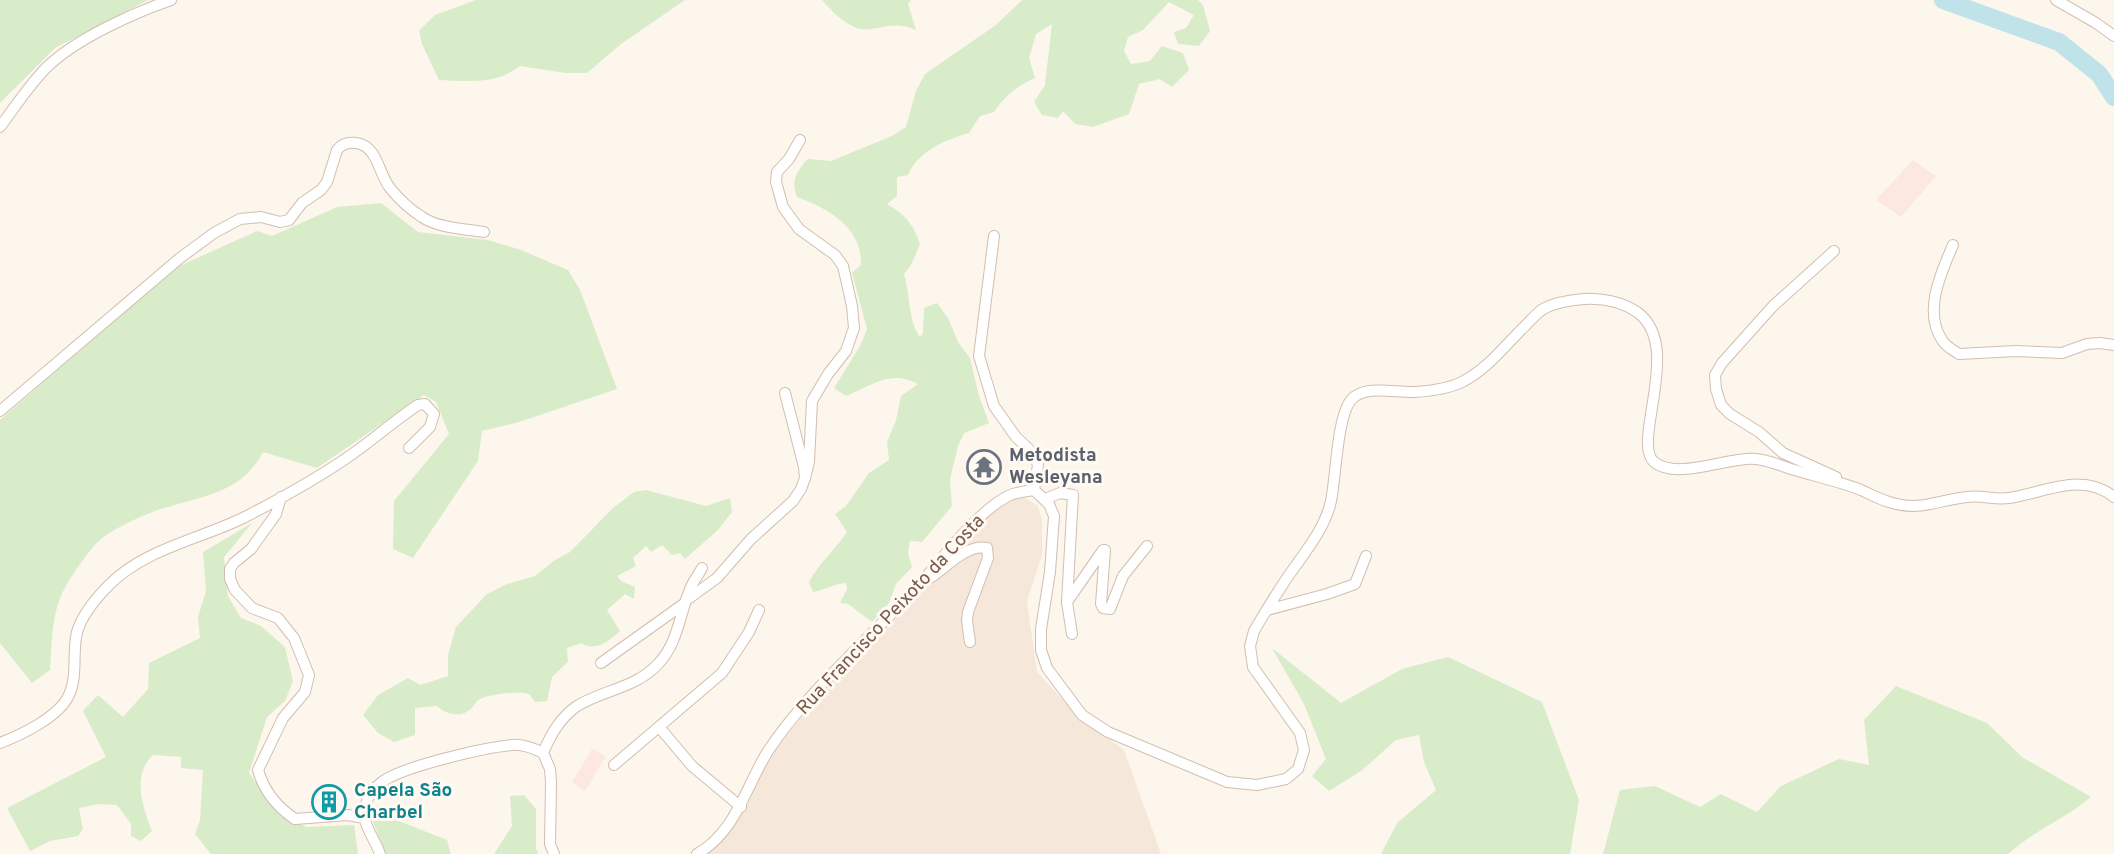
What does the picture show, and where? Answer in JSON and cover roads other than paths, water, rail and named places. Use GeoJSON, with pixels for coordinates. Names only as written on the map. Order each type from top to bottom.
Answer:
{"type":"FeatureCollection","features":[{"type":"Feature","properties":{"kind":"street"},"geometry":{"type":"LineString","coordinates":[[0,127],[48,67],[72,48],[139,11],[171,0]]}},
{"type":"Feature","properties":{"kind":"street"},"geometry":{"type":"LineString","coordinates":[[2056,0],[2114,36]]}},
{"type":"Feature","properties":{"kind":"street"},"geometry":{"type":"LineString","coordinates":[[601,663],[717,578],[751,539],[793,501],[805,478],[809,462],[812,401],[828,373],[846,351],[854,328],[843,266],[835,255],[799,229],[783,207],[776,182],[777,172],[789,159],[800,140]]}},
{"type":"Feature","properties":{"kind":"street"},"geometry":{"type":"LineString","coordinates":[[0,411],[180,258],[214,233],[240,219],[261,217],[281,222],[289,220],[302,203],[321,190],[327,182],[340,146],[352,142],[372,150],[380,173],[391,188],[423,218],[484,232]]}},
{"type":"Feature","properties":{"kind":"street"},"geometry":{"type":"LineString","coordinates":[[994,236],[979,356],[994,405],[1016,437],[1033,453],[1038,465],[1034,490],[1045,499],[1054,516],[1050,572],[1041,629],[1041,650],[1047,668],[1082,715],[1108,732],[1227,782],[1257,785],[1286,779],[1298,769],[1304,750],[1300,733],[1253,667],[1250,646],[1254,631],[1322,526],[1330,504],[1343,416],[1350,401],[1359,393],[1413,392],[1453,387],[1472,377],[1496,357],[1542,310],[1567,301],[1593,299],[1619,303],[1638,313],[1649,326],[1656,341],[1658,360],[1649,433],[1649,454],[1653,461],[1666,467],[1690,468],[1756,458],[1858,489]]}},
{"type":"Feature","properties":{"kind":"street"},"geometry":{"type":"LineString","coordinates":[[1953,245],[1934,299],[1936,326],[1943,342],[1959,354],[2017,351],[2054,354],[2100,342],[2114,345]]}},
{"type":"Feature","properties":{"kind":"street"},"geometry":{"type":"LineString","coordinates":[[1834,251],[1773,306],[1722,363],[1715,375],[1716,389],[1721,405],[1730,414],[1759,432],[1783,453],[1889,502],[1913,506],[1932,505],[1970,496],[2010,498],[2051,487],[2083,484],[2101,488],[2114,497]]}},
{"type":"Feature","properties":{"kind":"street"},"geometry":{"type":"LineString","coordinates":[[785,393],[805,478]]}},
{"type":"Feature","properties":{"kind":"street"},"geometry":{"type":"LineString","coordinates":[[0,743],[18,736],[62,706],[72,682],[77,631],[88,611],[111,583],[136,565],[243,518],[281,497],[362,447],[418,405],[425,404],[434,414],[430,427],[409,448]]}},
{"type":"Feature","properties":{"kind":"street","name":"Rua Francisco Peixoto da Costa"},"geometry":{"type":"LineString","coordinates":[[697,854],[708,848],[741,807],[768,752],[806,702],[918,586],[972,525],[1008,496],[1034,490]]}},
{"type":"Feature","properties":{"kind":"street"},"geometry":{"type":"LineString","coordinates":[[1045,499],[1060,493],[1073,495],[1067,602],[1072,634]]}},
{"type":"Feature","properties":{"kind":"street"},"geometry":{"type":"LineString","coordinates":[[281,497],[275,514],[256,543],[230,569],[230,579],[235,590],[251,608],[278,618],[294,638],[309,675],[305,692],[283,719],[258,771],[263,786],[277,803],[295,818],[348,814],[363,818]]}},
{"type":"Feature","properties":{"kind":"street"},"geometry":{"type":"LineString","coordinates":[[1067,602],[1102,550],[1105,550],[1101,604],[1102,608],[1110,608],[1123,576],[1147,546]]}},
{"type":"Feature","properties":{"kind":"street"},"geometry":{"type":"LineString","coordinates":[[918,586],[962,554],[976,547],[987,548],[988,558],[968,612],[970,642]]}},
{"type":"Feature","properties":{"kind":"street"},"geometry":{"type":"LineString","coordinates":[[1267,610],[1355,584],[1366,556]]}},
{"type":"Feature","properties":{"kind":"street"},"geometry":{"type":"LineString","coordinates":[[543,753],[553,730],[579,705],[618,690],[656,667],[670,650],[691,588],[702,568]]}},
{"type":"Feature","properties":{"kind":"street"},"geometry":{"type":"LineString","coordinates":[[614,765],[722,673],[749,632],[759,610]]}},
{"type":"Feature","properties":{"kind":"street"},"geometry":{"type":"LineString","coordinates":[[660,728],[692,766],[741,807]]}},
{"type":"Feature","properties":{"kind":"street"},"geometry":{"type":"LineString","coordinates":[[380,854],[363,818],[368,798],[380,783],[394,774],[427,764],[514,745],[530,747],[543,753],[550,769],[550,844],[554,854]]}},
{"type":"Feature","properties":{"kind":"waterway"},"geometry":{"type":"LineString","coordinates":[[1943,0],[2059,42],[2099,74],[2114,97]]}},
{"type":"Feature","properties":{"kind":"place","name":"Metodista Wesleyana"},"geometry":{"type":"Point","coordinates":[984,467]}},
{"type":"Feature","properties":{"kind":"place","name":"Capela São Charbel"},"geometry":{"type":"Point","coordinates":[329,802]}}]}
